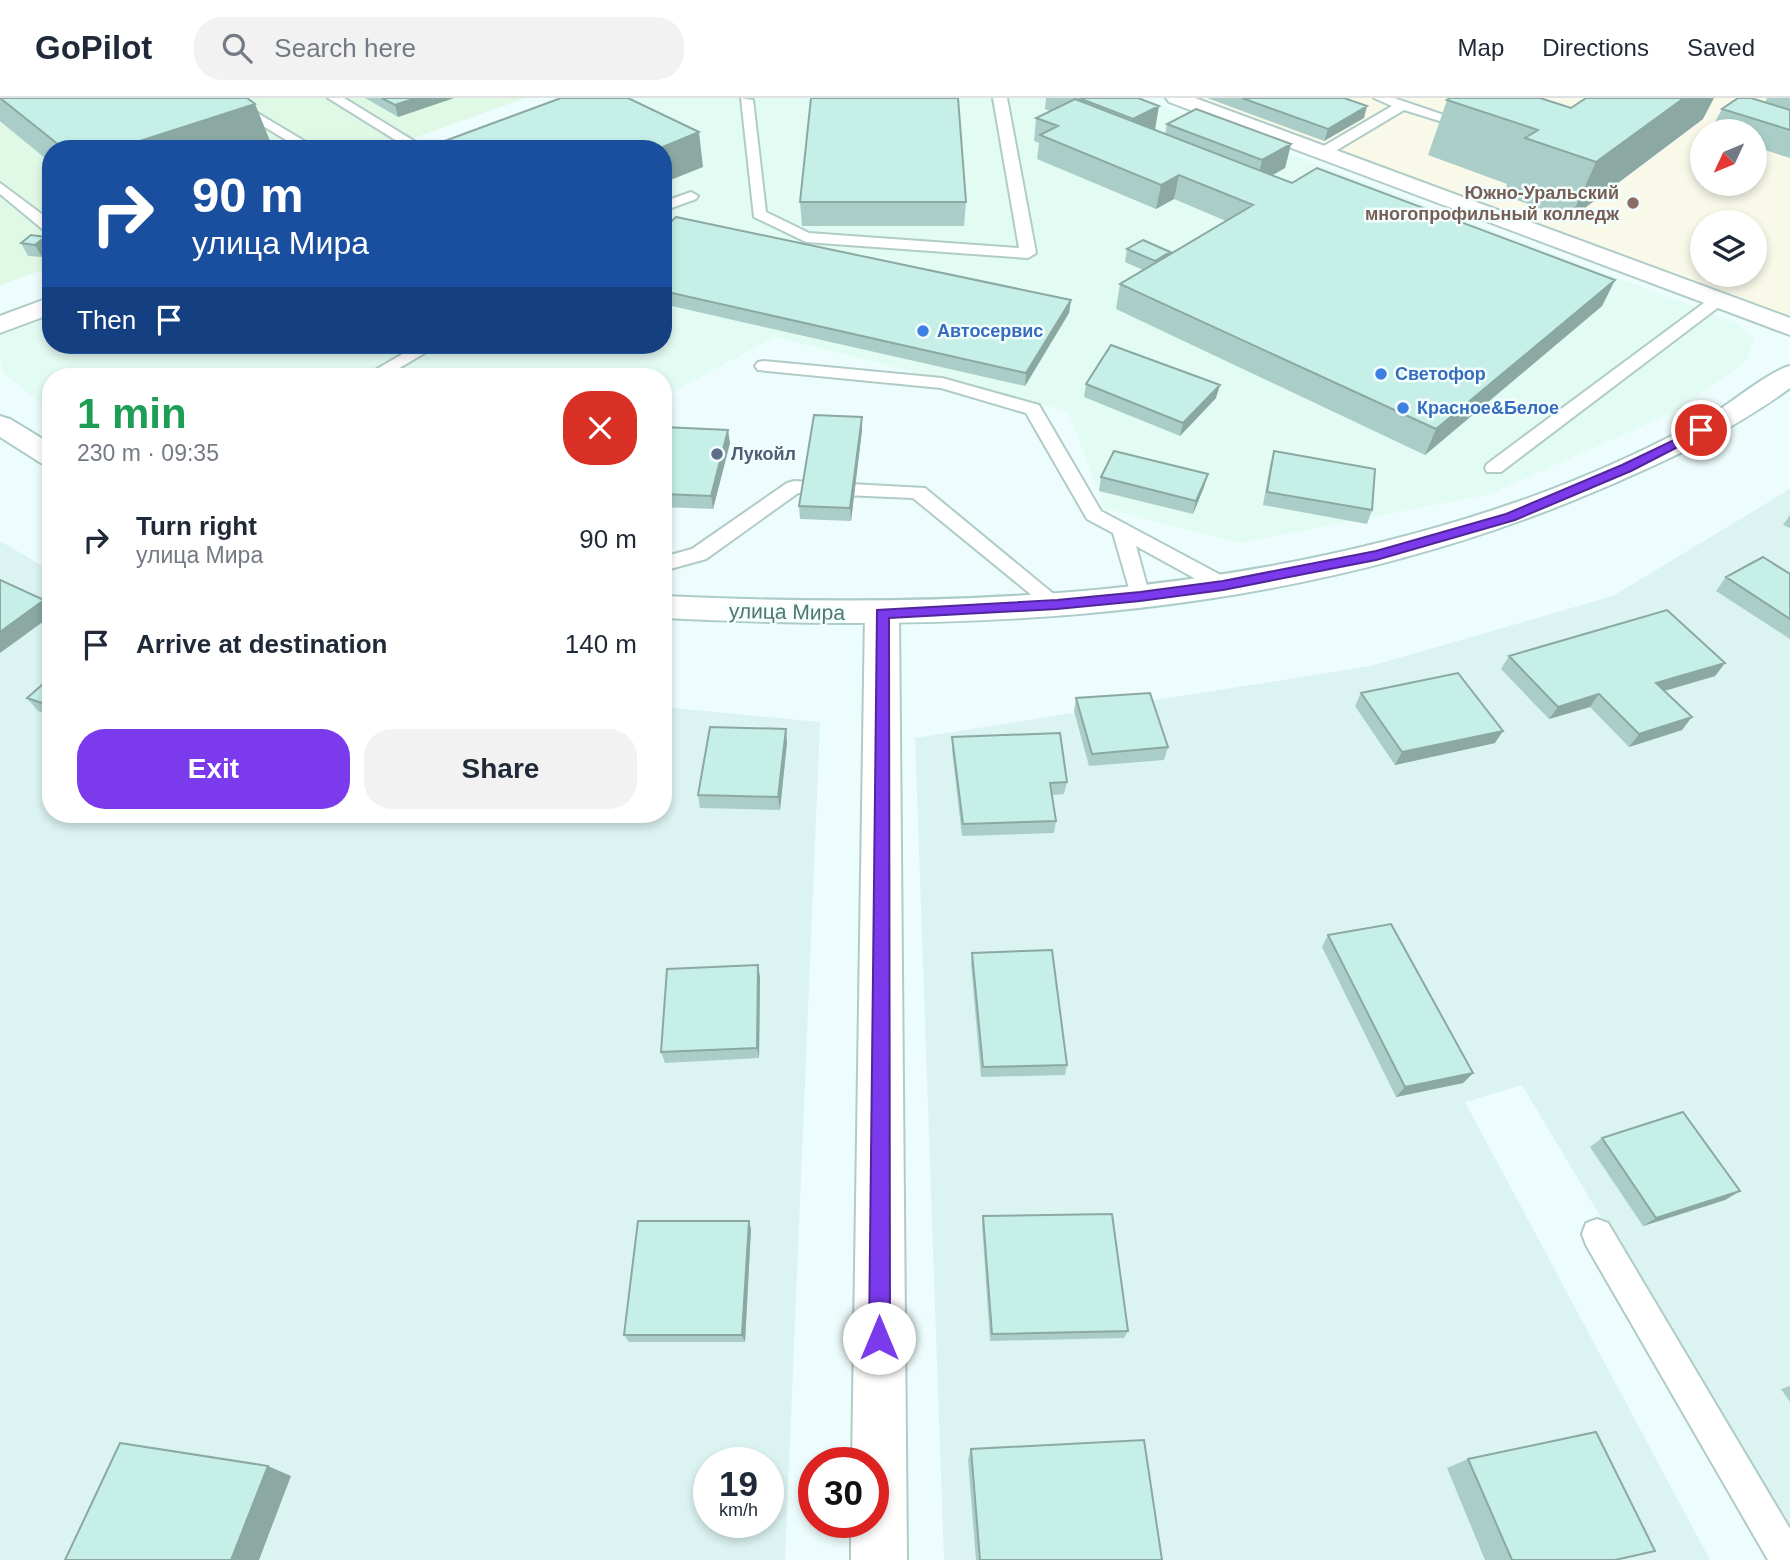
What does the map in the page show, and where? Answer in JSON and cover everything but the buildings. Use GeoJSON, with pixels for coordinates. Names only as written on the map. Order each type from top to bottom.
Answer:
{"type":"FeatureCollection","features":[{"type":"Feature","properties":{"kind":"street"},"geometry":{"type":"LineString","coordinates":[[1176,98],[1790,327]]}},
{"type":"Feature","properties":{"kind":"street"},"geometry":{"type":"LineString","coordinates":[[0,325],[42,309]]}},
{"type":"Feature","properties":{"kind":"street","name":"улица Мира"},"geometry":{"type":"LineString","coordinates":[[672,608],[743,612],[882,613],[1057,605],[1223,585],[1376,555],[1511,517],[1678,443],[1755,399],[1790,374]]}},
{"type":"Feature","properties":{"kind":"street"},"geometry":{"type":"LineString","coordinates":[[0,425],[42,451]]}},
{"type":"Feature","properties":{"kind":"street"},"geometry":{"type":"LineString","coordinates":[[879,1560],[882,613]]}},
{"type":"Feature","properties":{"kind":"lane"},"geometry":{"type":"LineString","coordinates":[[223,98],[296,140]]}},
{"type":"Feature","properties":{"kind":"lane"},"geometry":{"type":"LineString","coordinates":[[335,98],[405,140]]}},
{"type":"Feature","properties":{"kind":"lane"},"geometry":{"type":"LineString","coordinates":[[746,100],[759,214],[806,237],[1028,253],[1000,98]]}},
{"type":"Feature","properties":{"kind":"lane"},"geometry":{"type":"LineString","coordinates":[[1381,98],[1491,133]]}},
{"type":"Feature","properties":{"kind":"lane"},"geometry":{"type":"LineString","coordinates":[[1322,153],[1403,105]]}},
{"type":"Feature","properties":{"kind":"lane"},"geometry":{"type":"LineString","coordinates":[[0,187],[42,222]]}},
{"type":"Feature","properties":{"kind":"lane"},"geometry":{"type":"LineString","coordinates":[[672,203],[691,195]]}},
{"type":"Feature","properties":{"kind":"lane"},"geometry":{"type":"LineString","coordinates":[[1494,468],[1718,300]]}},
{"type":"Feature","properties":{"kind":"lane"},"geometry":{"type":"LineString","coordinates":[[388,368],[414,354]]}},
{"type":"Feature","properties":{"kind":"lane"},"geometry":{"type":"LineString","coordinates":[[764,366],[942,383],[1033,410],[1094,515],[1223,585]]}},
{"type":"Feature","properties":{"kind":"lane"},"geometry":{"type":"LineString","coordinates":[[672,562],[699,554],[794,487],[918,492],[1057,605]]}},
{"type":"Feature","properties":{"kind":"lane"},"geometry":{"type":"LineString","coordinates":[[1122,531],[1140,597]]}},
{"type":"Feature","properties":{"kind":"lane"},"geometry":{"type":"LineString","coordinates":[[1597,1234],[1788,1560]]}},
{"type":"Feature","properties":{"kind":"shaded area"},"geometry":{"type":"Polygon","coordinates":[[[0,98],[525,98],[408,140],[42,140],[42,270],[0,285],[0,98]]]}},
{"type":"Feature","properties":{"kind":"shaded area"},"geometry":{"type":"Polygon","coordinates":[[[625,98],[1142,98],[1739,324],[1754,340],[1745,362],[1678,410],[1490,494],[1240,543],[1105,508],[1068,411],[774,337],[672,392],[672,368],[42,368],[42,404],[5,374],[0,362],[0,336],[42,320],[42,354],[672,354],[672,140],[656,140],[625,98]]]}},
{"type":"Feature","properties":{"kind":"shaded area","name":"Южно-Уральский многопрофильный колледж"},"geometry":{"type":"Polygon","coordinates":[[[1192,98],[1790,98],[1790,320],[1701,287],[1767,287],[1767,210],[1690,210],[1690,283],[1192,98]]]}},
{"type":"Feature","properties":{"kind":"shaded area"},"geometry":{"type":"Polygon","coordinates":[[[1790,489],[1790,1534],[1522,1085],[1465,1102],[1710,1560],[944,1560],[915,738],[1371,666],[1613,596],[1790,489]]]}},
{"type":"Feature","properties":{"kind":"shaded area"},"geometry":{"type":"Polygon","coordinates":[[[0,541],[42,566],[42,823],[672,823],[672,708],[820,722],[785,1560],[0,1560],[0,541]]]}},
{"type":"Feature","properties":{"kind":"place","name":"Южно-Уральский многопрофильный колледж"},"geometry":{"type":"Point","coordinates":[1633,203]}},
{"type":"Feature","properties":{"kind":"place","name":"Автосервис"},"geometry":{"type":"Point","coordinates":[923,331]}},
{"type":"Feature","properties":{"kind":"place","name":"Светофор"},"geometry":{"type":"Point","coordinates":[1381,374]}},
{"type":"Feature","properties":{"kind":"place","name":"Красное&Белое"},"geometry":{"type":"Point","coordinates":[1403,408]}},
{"type":"Feature","properties":{"kind":"place","name":"Лукойл"},"geometry":{"type":"Point","coordinates":[717,454]}},
{"type":"Feature","properties":{"kind":"route"},"geometry":{"type":"LineString","coordinates":[[879,1338],[882,613],[1057,605],[1140,597],[1223,585],[1376,555],[1511,517],[1626,468],[1701,430]]}}]}
